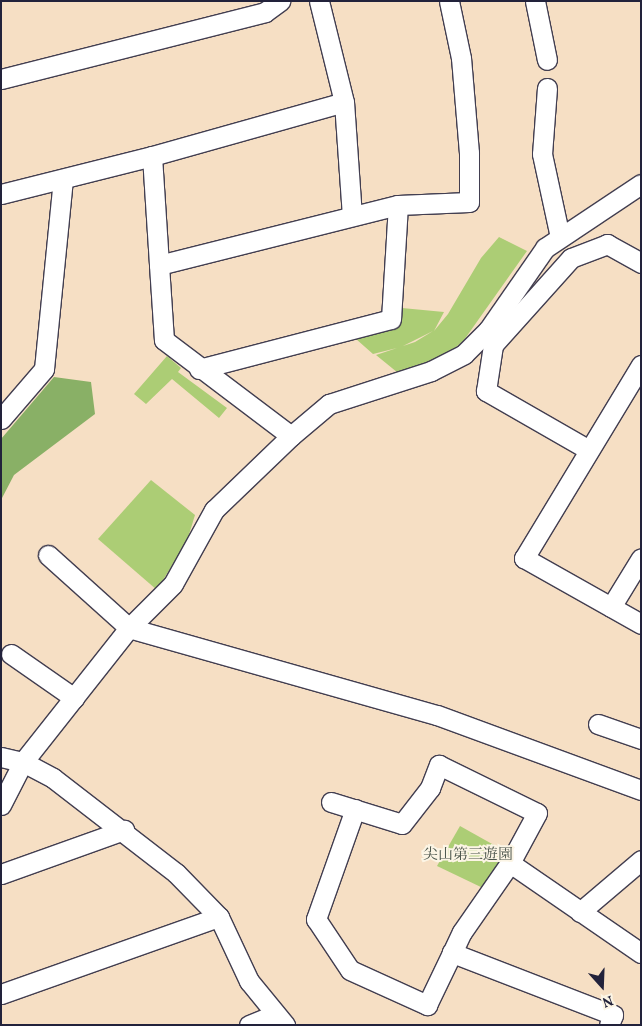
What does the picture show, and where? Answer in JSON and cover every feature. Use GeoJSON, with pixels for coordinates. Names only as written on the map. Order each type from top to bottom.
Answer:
{"type":"FeatureCollection","features":[{"type":"Feature","properties":{"kind":"street"},"geometry":{"type":"LineString","coordinates":[[1,79],[265,12],[280,1]]}},
{"type":"Feature","properties":{"kind":"street"},"geometry":{"type":"LineString","coordinates":[[319,1],[344,102],[352,216]]}},
{"type":"Feature","properties":{"kind":"street"},"geometry":{"type":"LineString","coordinates":[[159,265],[398,205],[469,202],[469,153],[461,58],[449,1]]}},
{"type":"Feature","properties":{"kind":"street"},"geometry":{"type":"LineString","coordinates":[[535,1],[547,60]]}},
{"type":"Feature","properties":{"kind":"street"},"geometry":{"type":"LineString","coordinates":[[547,88],[542,154],[560,237]]}},
{"type":"Feature","properties":{"kind":"street"},"geometry":{"type":"LineString","coordinates":[[1,194],[152,156],[344,102]]}},
{"type":"Feature","properties":{"kind":"street"},"geometry":{"type":"LineString","coordinates":[[152,156],[164,340],[198,369],[290,436]]}},
{"type":"Feature","properties":{"kind":"street"},"geometry":{"type":"LineString","coordinates":[[1,419],[44,369],[63,179]]}},
{"type":"Feature","properties":{"kind":"street"},"geometry":{"type":"LineString","coordinates":[[1,805],[23,762],[129,628],[173,584],[214,510],[290,436],[329,404],[431,371],[464,354],[488,330],[545,248],[641,184]]}},
{"type":"Feature","properties":{"kind":"street"},"geometry":{"type":"LineString","coordinates":[[198,369],[391,318],[398,205]]}},
{"type":"Feature","properties":{"kind":"street"},"geometry":{"type":"LineString","coordinates":[[589,450],[486,391],[493,345],[571,258],[607,244],[641,263]]}},
{"type":"Feature","properties":{"kind":"street"},"geometry":{"type":"LineString","coordinates":[[641,365],[524,558],[641,624]]}},
{"type":"Feature","properties":{"kind":"street"},"geometry":{"type":"LineString","coordinates":[[48,555],[129,628],[437,714],[641,790]]}},
{"type":"Feature","properties":{"kind":"street"},"geometry":{"type":"LineString","coordinates":[[611,607],[641,558]]}},
{"type":"Feature","properties":{"kind":"street"},"geometry":{"type":"LineString","coordinates":[[11,654],[74,698]]}},
{"type":"Feature","properties":{"kind":"street"},"geometry":{"type":"LineString","coordinates":[[598,724],[641,739]]}},
{"type":"Feature","properties":{"kind":"street"},"geometry":{"type":"LineString","coordinates":[[1,757],[23,762],[53,778],[124,830],[176,873],[219,917],[249,981],[279,1020],[249,1025]]}},
{"type":"Feature","properties":{"kind":"street"},"geometry":{"type":"LineString","coordinates":[[331,802],[402,824],[430,788],[439,765],[536,813],[510,863],[462,932],[427,1005],[350,970],[316,919],[355,810]]}},
{"type":"Feature","properties":{"kind":"street"},"geometry":{"type":"LineString","coordinates":[[1,874],[124,830]]}},
{"type":"Feature","properties":{"kind":"street"},"geometry":{"type":"LineString","coordinates":[[580,912],[641,860]]}},
{"type":"Feature","properties":{"kind":"street"},"geometry":{"type":"LineString","coordinates":[[510,863],[641,953]]}},
{"type":"Feature","properties":{"kind":"street"},"geometry":{"type":"LineString","coordinates":[[1,994],[219,917]]}},
{"type":"Feature","properties":{"kind":"street"},"geometry":{"type":"LineString","coordinates":[[452,952],[613,1015],[609,1025]]}},
{"type":"Feature","properties":{"kind":"green space"},"geometry":{"type":"Polygon","coordinates":[[[499,237],[527,251],[464,340],[445,357],[403,377],[376,355],[397,348],[373,354],[356,339],[399,325],[402,308],[444,312],[434,331],[448,314],[481,258],[499,237]],[[433,331],[403,346],[415,342],[433,331]]]}},
{"type":"Feature","properties":{"kind":"green space"},"geometry":{"type":"Polygon","coordinates":[[[167,356],[181,368],[178,372],[227,408],[219,418],[172,379],[146,404],[134,394],[167,356]]]}},
{"type":"Feature","properties":{"kind":"green space"},"geometry":{"type":"Polygon","coordinates":[[[54,377],[91,382],[95,414],[14,475],[1,500],[1,439],[54,377]]]}},
{"type":"Feature","properties":{"kind":"green space"},"geometry":{"type":"Polygon","coordinates":[[[151,480],[195,515],[187,541],[157,590],[98,539],[151,480]]]}},
{"type":"Feature","properties":{"kind":"green space","name":"尖山第三遊園"},"geometry":{"type":"Polygon","coordinates":[[[460,826],[510,854],[485,889],[437,866],[460,826]]]}}]}
